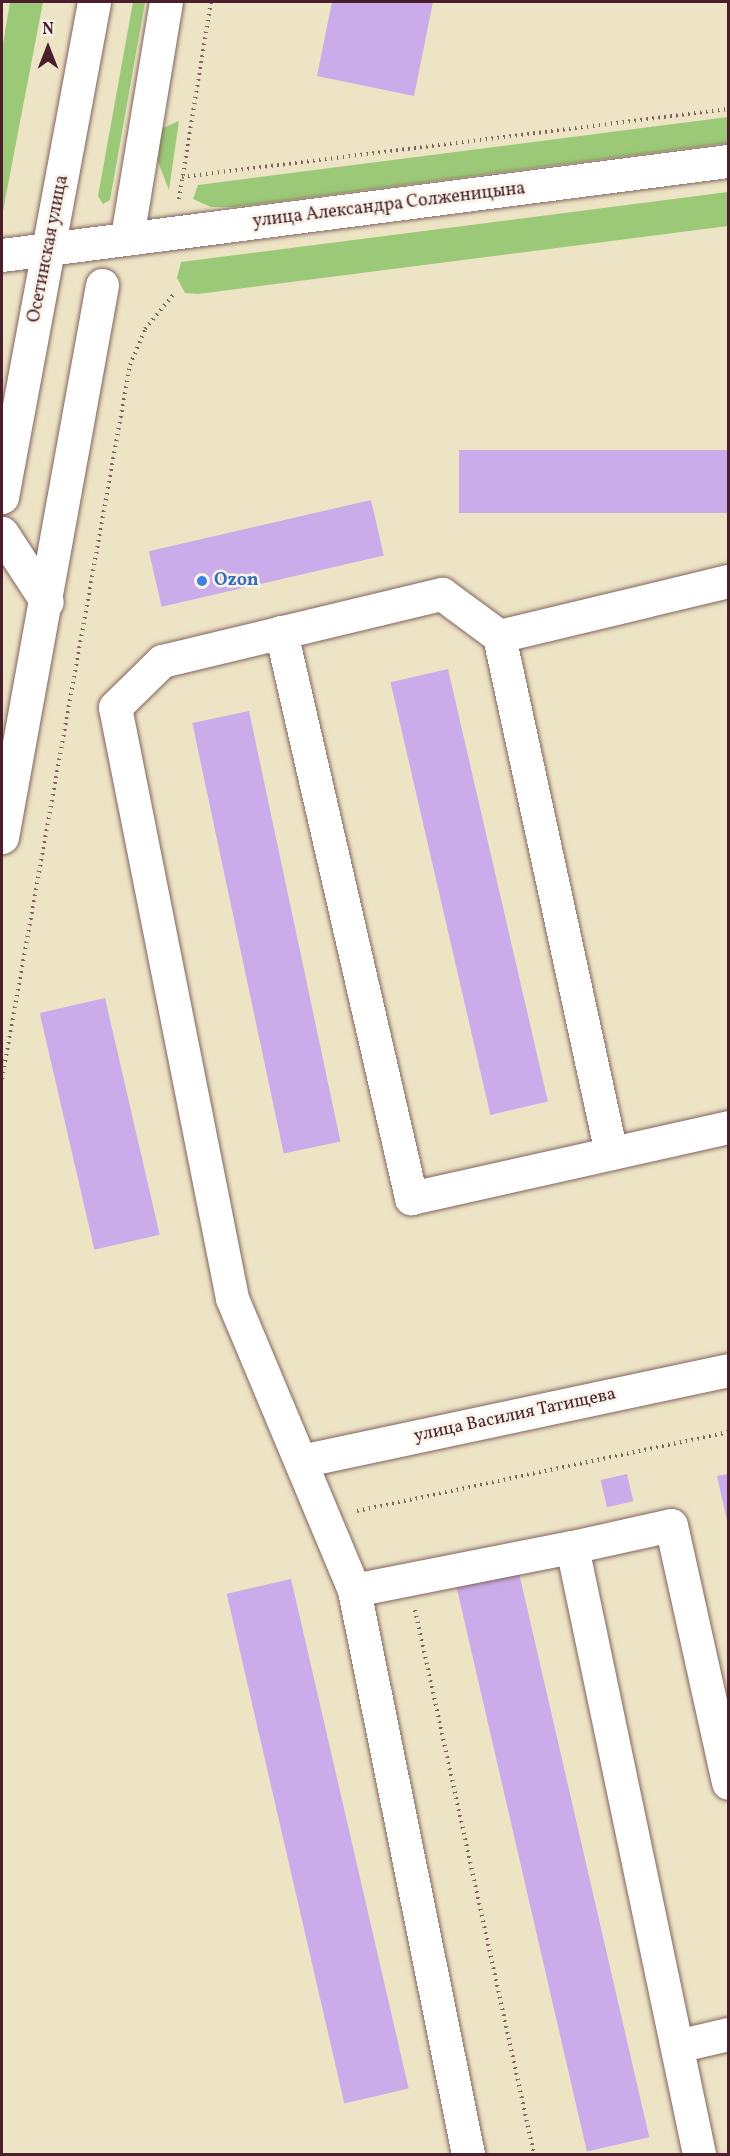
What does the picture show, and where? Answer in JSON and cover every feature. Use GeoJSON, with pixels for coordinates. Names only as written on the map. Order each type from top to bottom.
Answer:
{"type":"FeatureCollection","features":[{"type":"Feature","properties":{"kind":"street","name":"Осетинская улица"},"geometry":{"type":"LineString","coordinates":[[2,497],[94,2]]}},
{"type":"Feature","properties":{"kind":"street"},"geometry":{"type":"LineString","coordinates":[[127,237],[166,2]]}},
{"type":"Feature","properties":{"kind":"street","name":"улица Александра Солженицына"},"geometry":{"type":"LineString","coordinates":[[2,255],[127,237],[254,224],[729,161]]}},
{"type":"Feature","properties":{"kind":"street"},"geometry":{"type":"LineString","coordinates":[[2,837],[47,602],[102,285]]}},
{"type":"Feature","properties":{"kind":"street"},"geometry":{"type":"LineString","coordinates":[[2,533],[47,602]]}},
{"type":"Feature","properties":{"kind":"street"},"geometry":{"type":"LineString","coordinates":[[499,636],[729,581]]}},
{"type":"Feature","properties":{"kind":"street"},"geometry":{"type":"LineString","coordinates":[[468,2154],[354,1590],[232,1298],[116,707],[162,661],[442,594],[499,636],[611,1153]]}},
{"type":"Feature","properties":{"kind":"street"},"geometry":{"type":"LineString","coordinates":[[281,632],[411,1198],[729,1127]]}},
{"type":"Feature","properties":{"kind":"street","name":"улица Василия Татищева"},"geometry":{"type":"LineString","coordinates":[[301,1461],[729,1371]]}},
{"type":"Feature","properties":{"kind":"street"},"geometry":{"type":"LineString","coordinates":[[354,1590],[671,1525],[729,1783]]}},
{"type":"Feature","properties":{"kind":"street"},"geometry":{"type":"LineString","coordinates":[[572,1547],[699,2154]]}},
{"type":"Feature","properties":{"kind":"street"},"geometry":{"type":"LineString","coordinates":[[677,2046],[729,2034]]}},
{"type":"Feature","properties":{"kind":"path"},"geometry":{"type":"LineString","coordinates":[[179,199],[212,2]]}},
{"type":"Feature","properties":{"kind":"path"},"geometry":{"type":"LineString","coordinates":[[182,177],[729,109]]}},
{"type":"Feature","properties":{"kind":"path"},"geometry":{"type":"LineString","coordinates":[[2,1079],[130,366],[145,329],[173,295]]}},
{"type":"Feature","properties":{"kind":"path"},"geometry":{"type":"LineString","coordinates":[[325,1518],[729,1432]]}},
{"type":"Feature","properties":{"kind":"path"},"geometry":{"type":"LineString","coordinates":[[408,1580],[534,2154]]}},
{"type":"Feature","properties":{"kind":"green space"},"geometry":{"type":"Polygon","coordinates":[[[10,2],[43,2],[2,216],[2,50],[10,2]]]}},
{"type":"Feature","properties":{"kind":"green space"},"geometry":{"type":"Polygon","coordinates":[[[133,2],[145,2],[110,200],[103,204],[98,196],[133,2]]]}},
{"type":"Feature","properties":{"kind":"green space"},"geometry":{"type":"Polygon","coordinates":[[[728,117],[728,143],[234,207],[211,207],[193,199],[198,185],[728,117]]]}},
{"type":"Feature","properties":{"kind":"green space"},"geometry":{"type":"Polygon","coordinates":[[[179,121],[169,190],[155,154],[156,131],[179,121]]]}},
{"type":"Feature","properties":{"kind":"green space"},"geometry":{"type":"Polygon","coordinates":[[[728,192],[728,226],[198,294],[185,293],[177,278],[181,262],[728,192]]]}},
{"type":"Feature","properties":{"kind":"building"},"geometry":{"type":"Polygon","coordinates":[[[332,2],[433,2],[414,96],[317,76],[332,2]]]}},
{"type":"Feature","properties":{"kind":"building"},"geometry":{"type":"Polygon","coordinates":[[[459,450],[728,450],[728,513],[459,513],[459,450]]]}},
{"type":"Feature","properties":{"kind":"building"},"geometry":{"type":"Polygon","coordinates":[[[371,500],[384,556],[162,607],[149,551],[371,500]]]}},
{"type":"Feature","properties":{"kind":"building"},"geometry":{"type":"Polygon","coordinates":[[[448,669],[548,1102],[490,1115],[391,682],[448,669]]]}},
{"type":"Feature","properties":{"kind":"building"},"geometry":{"type":"Polygon","coordinates":[[[249,711],[340,1141],[284,1153],[192,723],[249,711]]]}},
{"type":"Feature","properties":{"kind":"building"},"geometry":{"type":"Polygon","coordinates":[[[105,998],[160,1235],[94,1250],[40,1013],[105,998]]]}},
{"type":"Feature","properties":{"kind":"building"},"geometry":{"type":"Polygon","coordinates":[[[627,1474],[633,1501],[607,1507],[601,1480],[627,1474]]]}},
{"type":"Feature","properties":{"kind":"building"},"geometry":{"type":"Polygon","coordinates":[[[728,1474],[728,1525],[717,1476],[728,1474]]]}},
{"type":"Feature","properties":{"kind":"building"},"geometry":{"type":"Polygon","coordinates":[[[519,1573],[649,2137],[587,2152],[457,1587],[519,1573]]]}},
{"type":"Feature","properties":{"kind":"building"},"geometry":{"type":"Polygon","coordinates":[[[291,1579],[409,2089],[344,2103],[227,1594],[291,1579]]]}},
{"type":"Feature","properties":{"kind":"place","name":"Ozon"},"geometry":{"type":"Point","coordinates":[202,581]}}]}
